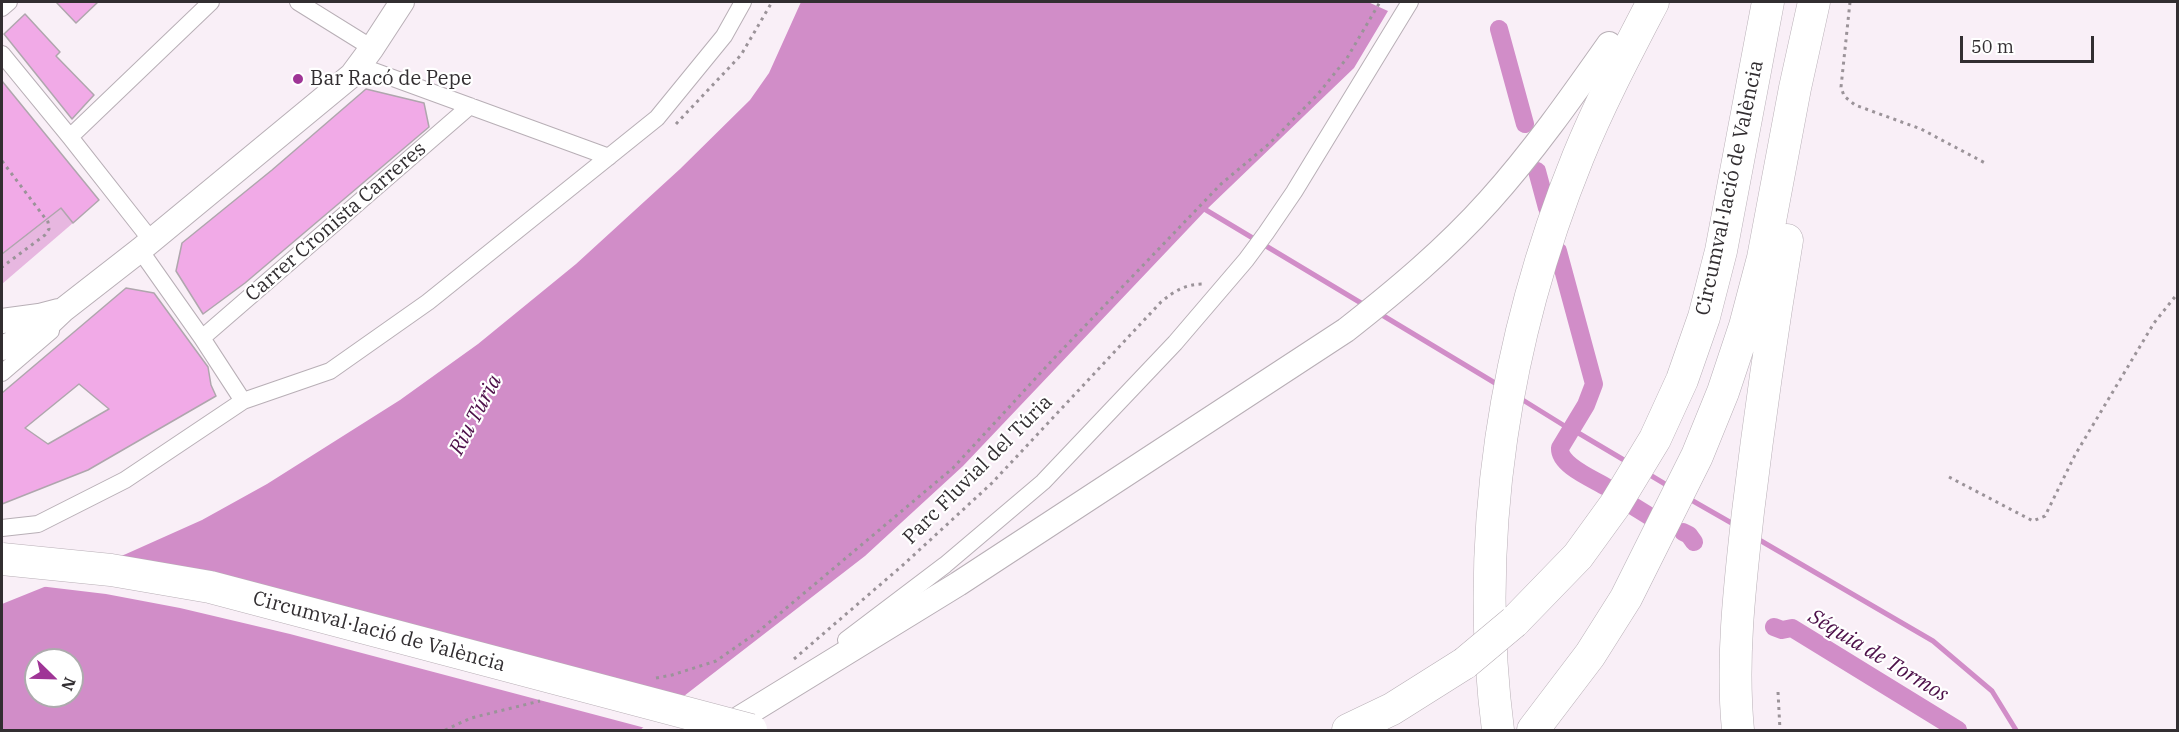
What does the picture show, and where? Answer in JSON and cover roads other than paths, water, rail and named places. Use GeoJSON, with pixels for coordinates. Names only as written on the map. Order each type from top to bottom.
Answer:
{"type":"FeatureCollection","features":[{"type":"Feature","properties":{"kind":"highway"},"geometry":{"type":"LineString","coordinates":[[1610,44],[1642,2]]}},
{"type":"Feature","properties":{"kind":"highway"},"geometry":{"type":"LineString","coordinates":[[1498,730],[1491,680],[1489,590],[1493,507],[1500,447],[1521,339],[1539,267],[1578,158],[1615,75],[1653,2]]}},
{"type":"Feature","properties":{"kind":"highway","name":"Circumval·lació de València"},"geometry":{"type":"LineString","coordinates":[[1348,730],[1392,709],[1465,663],[1514,622],[1578,556],[1615,505],[1655,439],[1682,380],[1704,317],[1721,251],[1768,2]]}},
{"type":"Feature","properties":{"kind":"highway"},"geometry":{"type":"LineString","coordinates":[[1533,730],[1596,645],[1626,598],[1697,456],[1734,359],[1760,270],[1795,88],[1813,9]]}},
{"type":"Feature","properties":{"kind":"highway"},"geometry":{"type":"LineString","coordinates":[[1738,730],[1736,701],[1738,593],[1772,332],[1811,89],[1813,9]]}},
{"type":"Feature","properties":{"kind":"highway","name":"Circumval·lació de València"},"geometry":{"type":"LineString","coordinates":[[2,559],[111,570],[210,587],[751,730]]}},
{"type":"Feature","properties":{"kind":"highway"},"geometry":{"type":"LineString","coordinates":[[2,574],[104,584],[207,602],[694,730]]}},
{"type":"Feature","properties":{"kind":"main road"},"geometry":{"type":"LineString","coordinates":[[2,348],[44,328],[63,310],[146,245],[352,75],[402,2]]}},
{"type":"Feature","properties":{"kind":"main road"},"geometry":{"type":"LineString","coordinates":[[717,730],[968,577],[1346,330],[1395,292],[1445,247],[1489,201],[1547,130],[1610,44]]}},
{"type":"Feature","properties":{"kind":"main road"},"geometry":{"type":"LineString","coordinates":[[2,321],[63,310]]}},
{"type":"Feature","properties":{"kind":"street"},"geometry":{"type":"LineString","coordinates":[[2,8],[9,2]]}},
{"type":"Feature","properties":{"kind":"street"},"geometry":{"type":"LineString","coordinates":[[70,137],[211,2]]}},
{"type":"Feature","properties":{"kind":"street"},"geometry":{"type":"LineString","coordinates":[[298,2],[366,57],[470,106],[609,157]]}},
{"type":"Feature","properties":{"kind":"street"},"geometry":{"type":"LineString","coordinates":[[2,528],[38,524],[125,480],[243,401],[330,371],[430,300],[657,118],[724,36],[742,2]]}},
{"type":"Feature","properties":{"kind":"street"},"geometry":{"type":"LineString","coordinates":[[717,730],[864,628],[1043,482],[1175,343],[1246,260],[1294,192],[1410,2]]}},
{"type":"Feature","properties":{"kind":"street"},"geometry":{"type":"LineString","coordinates":[[2,54],[70,137],[146,245],[243,401]]}},
{"type":"Feature","properties":{"kind":"street","name":"Carrer Cronista Carreres"},"geometry":{"type":"LineString","coordinates":[[202,338],[470,106]]}},
{"type":"Feature","properties":{"kind":"street"},"geometry":{"type":"LineString","coordinates":[[2,373],[49,334],[63,310]]}},
{"type":"Feature","properties":{"kind":"water","name":"Riu Túria"},"geometry":{"type":"Polygon","coordinates":[[[801,2],[1368,2],[1388,11],[1354,68],[1206,210],[963,466],[865,556],[640,730],[2,730],[2,604],[126,554],[202,520],[267,484],[400,400],[478,344],[576,264],[680,169],[750,100],[769,73],[801,2]]]}},
{"type":"Feature","properties":{"kind":"waterway","name":"Séquia de Tormos"},"geometry":{"type":"LineString","coordinates":[[1499,29],[1525,124]]}},
{"type":"Feature","properties":{"kind":"waterway","name":"Séquia de Tormos"},"geometry":{"type":"LineString","coordinates":[[1537,171],[1547,208]]}},
{"type":"Feature","properties":{"kind":"waterway"},"geometry":{"type":"LineString","coordinates":[[1206,210],[1366,306]]}},
{"type":"Feature","properties":{"kind":"waterway","name":"Séquia de Tormos"},"geometry":{"type":"LineString","coordinates":[[1558,251],[1594,384],[1586,405],[1560,448],[1561,455],[1571,466],[1608,488]]}},
{"type":"Feature","properties":{"kind":"waterway"},"geometry":{"type":"LineString","coordinates":[[1377,312],[1500,386]]}},
{"type":"Feature","properties":{"kind":"waterway"},"geometry":{"type":"LineString","coordinates":[[1518,397],[1568,428]]}},
{"type":"Feature","properties":{"kind":"waterway"},"geometry":{"type":"LineString","coordinates":[[1575,431],[1629,463]]}},
{"type":"Feature","properties":{"kind":"waterway"},"geometry":{"type":"LineString","coordinates":[[1645,472],[1670,487]]}},
{"type":"Feature","properties":{"kind":"waterway"},"geometry":{"type":"LineString","coordinates":[[1686,497],[1735,525]]}},
{"type":"Feature","properties":{"kind":"waterway","name":"Séquia de Tormos"},"geometry":{"type":"LineString","coordinates":[[1633,506],[1654,519]]}},
{"type":"Feature","properties":{"kind":"waterway","name":"Séquia de Tormos"},"geometry":{"type":"LineString","coordinates":[[1683,532],[1689,535],[1694,542]]}},
{"type":"Feature","properties":{"kind":"waterway"},"geometry":{"type":"LineString","coordinates":[[1756,538],[1933,641],[1992,691],[2016,730]]}},
{"type":"Feature","properties":{"kind":"waterway","name":"Séquia de Tormos"},"geometry":{"type":"LineString","coordinates":[[1774,627],[1782,630],[1792,628],[1958,730]]}},
{"type":"Feature","properties":{"kind":"place","name":"Bar Racó de Pepe"},"geometry":{"type":"Point","coordinates":[298,79]}}]}
